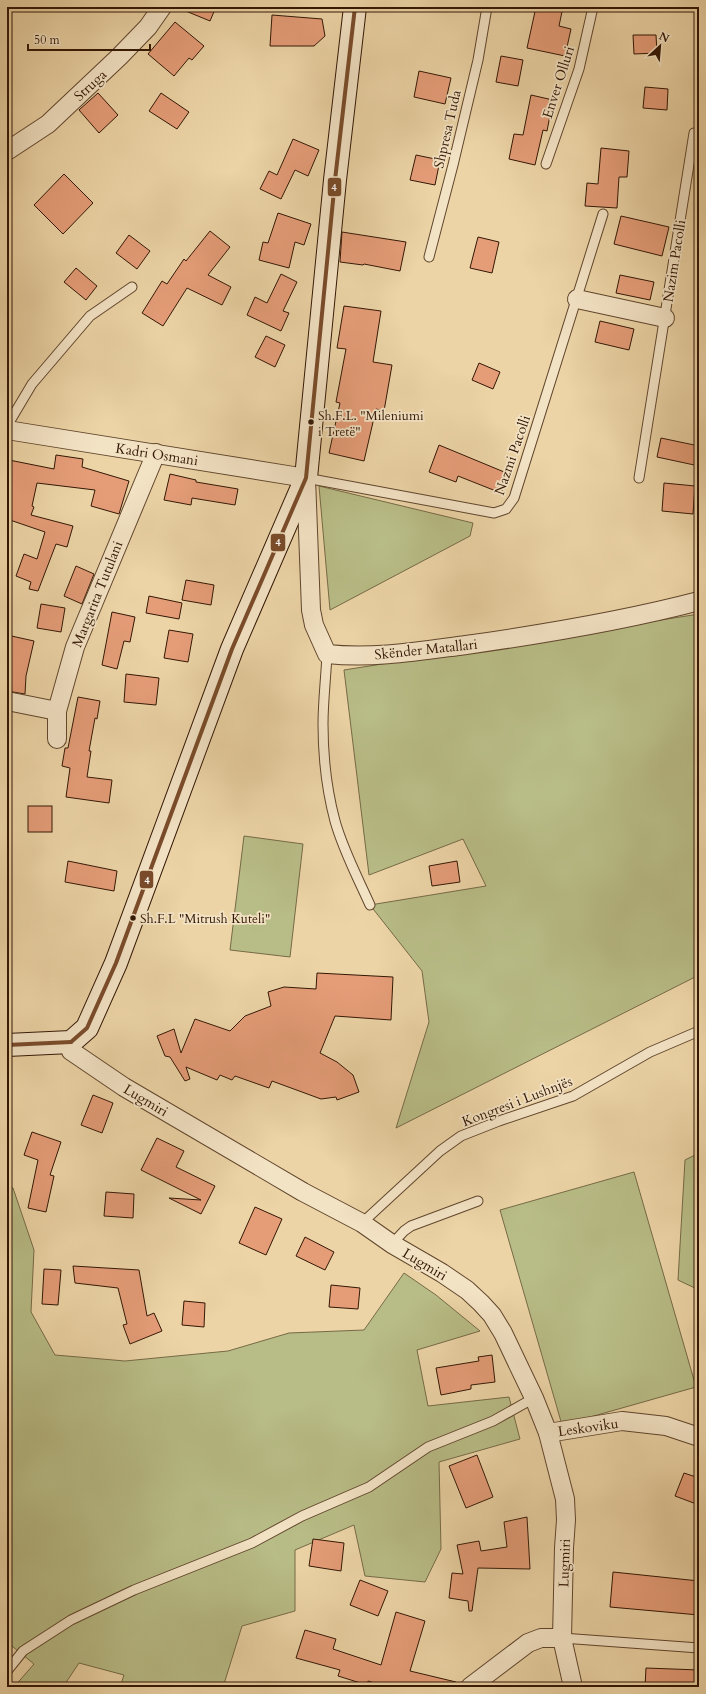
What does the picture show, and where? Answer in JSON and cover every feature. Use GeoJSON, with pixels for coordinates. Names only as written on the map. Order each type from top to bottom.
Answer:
{"type":"FeatureCollection","features":[{"type":"Feature","properties":{"kind":"street","name":"Struga"},"geometry":{"type":"LineString","coordinates":[[7,150],[48,124],[119,57],[148,27],[162,7]]}},
{"type":"Feature","properties":{"kind":"street"},"geometry":{"type":"LineString","coordinates":[[327,654],[314,625],[311,610],[306,478],[335,180],[355,7]]}},
{"type":"Feature","properties":{"kind":"street","name":"Nazim Pacolli"},"geometry":{"type":"LineString","coordinates":[[577,299],[666,318]]}},
{"type":"Feature","properties":{"kind":"street","name":"Kadri Osmani"},"geometry":{"type":"LineString","coordinates":[[7,430],[306,478]]}},
{"type":"Feature","properties":{"kind":"street","name":"Margarita Tutulani"},"geometry":{"type":"LineString","coordinates":[[57,739],[57,711],[75,647],[156,453]]}},
{"type":"Feature","properties":{"kind":"street"},"geometry":{"type":"LineString","coordinates":[[7,1045],[71,1042],[87,1028],[116,963],[232,649],[306,478]]}},
{"type":"Feature","properties":{"kind":"street","name":"Skënder Matallari"},"geometry":{"type":"LineString","coordinates":[[327,654],[348,656],[417,653],[564,630],[673,608],[699,601]]}},
{"type":"Feature","properties":{"kind":"street"},"geometry":{"type":"LineString","coordinates":[[7,701],[57,711]]}},
{"type":"Feature","properties":{"kind":"street","name":"Lugmiri"},"geometry":{"type":"LineString","coordinates":[[71,1042],[70,1051],[124,1087],[303,1192],[362,1222],[392,1244],[442,1273],[467,1290],[481,1303],[503,1333],[534,1398],[548,1433],[565,1499],[566,1520],[562,1638],[573,1687]]}},
{"type":"Feature","properties":{"kind":"street","name":"Leskoviku"},"geometry":{"type":"LineString","coordinates":[[548,1433],[622,1421],[666,1426],[699,1437]]}},
{"type":"Feature","properties":{"kind":"street"},"geometry":{"type":"LineString","coordinates":[[470,1687],[528,1643],[541,1638],[562,1638]]}},
{"type":"Feature","properties":{"kind":"lane","name":"Shpresa Tuda"},"geometry":{"type":"LineString","coordinates":[[429,257],[453,165],[474,75],[487,7]]}},
{"type":"Feature","properties":{"kind":"lane","name":"Enver Olluri"},"geometry":{"type":"LineString","coordinates":[[546,164],[579,69],[593,7]]}},
{"type":"Feature","properties":{"kind":"lane","name":"Nazim Pacolli"},"geometry":{"type":"LineString","coordinates":[[639,478],[666,318],[694,134]]}},
{"type":"Feature","properties":{"kind":"lane","name":"Nazmi Pacolli"},"geometry":{"type":"LineString","coordinates":[[306,478],[494,513],[506,509],[514,498],[603,214]]}},
{"type":"Feature","properties":{"kind":"lane"},"geometry":{"type":"LineString","coordinates":[[7,426],[32,384],[90,316],[132,287]]}},
{"type":"Feature","properties":{"kind":"lane"},"geometry":{"type":"LineString","coordinates":[[327,654],[323,725],[330,791],[335,820],[343,845],[370,905]]}},
{"type":"Feature","properties":{"kind":"lane","name":"Kongresi i Lushnjës"},"geometry":{"type":"LineString","coordinates":[[362,1222],[440,1151],[461,1136],[499,1120],[573,1096],[650,1052],[668,1043],[699,1032]]}},
{"type":"Feature","properties":{"kind":"lane"},"geometry":{"type":"LineString","coordinates":[[392,1244],[404,1231],[420,1222],[478,1201]]}},
{"type":"Feature","properties":{"kind":"lane"},"geometry":{"type":"LineString","coordinates":[[7,1671],[23,1650],[71,1620],[134,1590],[252,1543],[302,1516],[369,1486],[428,1447],[493,1420],[534,1398]]}},
{"type":"Feature","properties":{"kind":"lane"},"geometry":{"type":"LineString","coordinates":[[562,1638],[699,1648]]}},
{"type":"Feature","properties":{"kind":"green space"},"geometry":{"type":"Polygon","coordinates":[[[319,486],[473,523],[470,536],[330,610],[319,486]]]}},
{"type":"Feature","properties":{"kind":"green space"},"geometry":{"type":"Polygon","coordinates":[[[699,614],[699,975],[396,1128],[429,1022],[422,971],[370,905],[486,886],[463,839],[369,875],[344,670],[699,614]]]}},
{"type":"Feature","properties":{"kind":"green space"},"geometry":{"type":"Polygon","coordinates":[[[244,836],[303,844],[290,957],[230,950],[244,836]]]}},
{"type":"Feature","properties":{"kind":"green space"},"geometry":{"type":"Polygon","coordinates":[[[699,1153],[699,1290],[678,1280],[685,1160],[699,1153]]]}},
{"type":"Feature","properties":{"kind":"green space"},"geometry":{"type":"Polygon","coordinates":[[[634,1172],[696,1387],[562,1425],[500,1210],[634,1172]]]}},
{"type":"Feature","properties":{"kind":"green space"},"geometry":{"type":"Polygon","coordinates":[[[7,1186],[13,1188],[34,1250],[31,1312],[55,1355],[125,1361],[228,1351],[289,1333],[364,1330],[404,1273],[436,1295],[480,1331],[417,1350],[428,1406],[509,1397],[520,1439],[439,1462],[441,1549],[425,1582],[365,1576],[354,1525],[295,1550],[295,1611],[242,1626],[224,1684],[167,1687],[120,1687],[124,1675],[79,1663],[63,1687],[14,1687],[34,1664],[7,1642],[7,1186]]]}},
{"type":"Feature","properties":{"kind":"building"},"geometry":{"type":"Polygon","coordinates":[[[176,7],[216,7],[210,21],[176,7]]]}},
{"type":"Feature","properties":{"kind":"building"},"geometry":{"type":"Polygon","coordinates":[[[536,7],[563,7],[559,26],[571,29],[565,56],[527,48],[536,7]]]}},
{"type":"Feature","properties":{"kind":"building"},"geometry":{"type":"Polygon","coordinates":[[[272,15],[322,19],[325,36],[314,46],[270,46],[272,15]]]}},
{"type":"Feature","properties":{"kind":"building"},"geometry":{"type":"Polygon","coordinates":[[[175,22],[204,46],[192,60],[189,58],[174,76],[148,54],[175,22]]]}},
{"type":"Feature","properties":{"kind":"building"},"geometry":{"type":"Polygon","coordinates":[[[633,35],[656,35],[657,53],[634,54],[633,35]]]}},
{"type":"Feature","properties":{"kind":"building"},"geometry":{"type":"Polygon","coordinates":[[[501,56],[523,60],[518,86],[496,82],[501,56]]]}},
{"type":"Feature","properties":{"kind":"building"},"geometry":{"type":"Polygon","coordinates":[[[419,71],[451,78],[445,104],[414,97],[419,71]]]}},
{"type":"Feature","properties":{"kind":"building"},"geometry":{"type":"Polygon","coordinates":[[[645,87],[668,89],[667,110],[643,108],[645,87]]]}},
{"type":"Feature","properties":{"kind":"building"},"geometry":{"type":"Polygon","coordinates":[[[98,93],[118,115],[99,133],[79,110],[98,93]]]}},
{"type":"Feature","properties":{"kind":"building"},"geometry":{"type":"Polygon","coordinates":[[[161,93],[189,112],[177,129],[149,111],[161,93]]]}},
{"type":"Feature","properties":{"kind":"building"},"geometry":{"type":"Polygon","coordinates":[[[531,95],[553,100],[547,131],[543,130],[535,165],[509,159],[514,134],[523,135],[531,95]]]}},
{"type":"Feature","properties":{"kind":"building"},"geometry":{"type":"Polygon","coordinates":[[[293,139],[319,150],[308,176],[295,170],[281,199],[260,189],[269,171],[277,175],[293,139]]]}},
{"type":"Feature","properties":{"kind":"building"},"geometry":{"type":"Polygon","coordinates":[[[601,148],[629,151],[627,177],[619,177],[617,208],[585,206],[587,183],[598,184],[601,148]]]}},
{"type":"Feature","properties":{"kind":"building"},"geometry":{"type":"Polygon","coordinates":[[[416,155],[440,160],[435,185],[410,180],[416,155]]]}},
{"type":"Feature","properties":{"kind":"building"},"geometry":{"type":"Polygon","coordinates":[[[64,174],[93,203],[63,234],[34,205],[64,174]]]}},
{"type":"Feature","properties":{"kind":"building"},"geometry":{"type":"Polygon","coordinates":[[[278,213],[311,224],[304,245],[295,242],[289,268],[259,260],[263,242],[268,243],[278,213]]]}},
{"type":"Feature","properties":{"kind":"building"},"geometry":{"type":"Polygon","coordinates":[[[621,216],[669,227],[662,256],[614,244],[621,216]]]}},
{"type":"Feature","properties":{"kind":"building"},"geometry":{"type":"Polygon","coordinates":[[[210,231],[230,247],[208,275],[231,287],[222,305],[187,288],[163,326],[142,313],[162,281],[167,284],[184,259],[186,261],[210,231]]]}},
{"type":"Feature","properties":{"kind":"building"},"geometry":{"type":"Polygon","coordinates":[[[342,232],[406,242],[400,271],[364,264],[340,262],[342,232]]]}},
{"type":"Feature","properties":{"kind":"building"},"geometry":{"type":"Polygon","coordinates":[[[129,235],[150,251],[137,269],[116,253],[129,235]]]}},
{"type":"Feature","properties":{"kind":"building"},"geometry":{"type":"Polygon","coordinates":[[[478,237],[499,242],[492,273],[470,268],[478,237]]]}},
{"type":"Feature","properties":{"kind":"building"},"geometry":{"type":"Polygon","coordinates":[[[76,268],[97,286],[86,300],[64,282],[76,268]]]}},
{"type":"Feature","properties":{"kind":"building"},"geometry":{"type":"Polygon","coordinates":[[[281,274],[297,282],[283,311],[289,313],[281,331],[247,315],[255,297],[267,303],[281,274]]]}},
{"type":"Feature","properties":{"kind":"building"},"geometry":{"type":"Polygon","coordinates":[[[620,275],[654,282],[650,300],[616,293],[620,275]]]}},
{"type":"Feature","properties":{"kind":"building"},"geometry":{"type":"Polygon","coordinates":[[[344,306],[381,311],[373,362],[392,365],[384,411],[376,409],[364,461],[329,453],[340,403],[336,402],[346,349],[337,348],[344,306]]]}},
{"type":"Feature","properties":{"kind":"building"},"geometry":{"type":"Polygon","coordinates":[[[600,321],[634,329],[629,350],[595,342],[600,321]]]}},
{"type":"Feature","properties":{"kind":"building"},"geometry":{"type":"Polygon","coordinates":[[[266,336],[285,345],[275,367],[255,357],[266,336]]]}},
{"type":"Feature","properties":{"kind":"building"},"geometry":{"type":"Polygon","coordinates":[[[479,363],[500,372],[493,389],[472,380],[479,363]]]}},
{"type":"Feature","properties":{"kind":"building"},"geometry":{"type":"Polygon","coordinates":[[[661,438],[699,446],[699,466],[657,457],[661,438]]]}},
{"type":"Feature","properties":{"kind":"building"},"geometry":{"type":"Polygon","coordinates":[[[439,445],[509,474],[501,493],[458,476],[456,482],[429,472],[439,445]]]}},
{"type":"Feature","properties":{"kind":"building"},"geometry":{"type":"Polygon","coordinates":[[[56,455],[83,459],[82,467],[129,481],[119,514],[91,506],[95,490],[37,483],[32,506],[34,507],[31,515],[73,526],[67,547],[56,544],[38,591],[29,589],[31,582],[16,576],[24,554],[37,559],[45,532],[7,519],[7,469],[9,460],[54,469],[56,455]]]}},
{"type":"Feature","properties":{"kind":"building"},"geometry":{"type":"Polygon","coordinates":[[[170,474],[196,480],[196,482],[238,489],[235,505],[192,498],[191,505],[164,500],[170,474]]]}},
{"type":"Feature","properties":{"kind":"building"},"geometry":{"type":"Polygon","coordinates":[[[664,483],[695,486],[693,514],[662,511],[664,483]]]}},
{"type":"Feature","properties":{"kind":"building"},"geometry":{"type":"Polygon","coordinates":[[[76,566],[94,574],[82,604],[64,596],[76,566]]]}},
{"type":"Feature","properties":{"kind":"building"},"geometry":{"type":"Polygon","coordinates":[[[186,580],[214,585],[211,605],[182,600],[186,580]]]}},
{"type":"Feature","properties":{"kind":"building"},"geometry":{"type":"Polygon","coordinates":[[[149,596],[182,603],[179,619],[146,613],[149,596]]]}},
{"type":"Feature","properties":{"kind":"building"},"geometry":{"type":"Polygon","coordinates":[[[41,604],[65,608],[61,632],[37,628],[41,604]]]}},
{"type":"Feature","properties":{"kind":"building"},"geometry":{"type":"Polygon","coordinates":[[[112,612],[135,617],[130,642],[124,641],[117,669],[102,665],[112,612]]]}},
{"type":"Feature","properties":{"kind":"building"},"geometry":{"type":"Polygon","coordinates":[[[169,630],[193,634],[188,662],[164,658],[169,630]]]}},
{"type":"Feature","properties":{"kind":"building"},"geometry":{"type":"Polygon","coordinates":[[[7,635],[34,641],[26,676],[25,694],[7,691],[7,635]]]}},
{"type":"Feature","properties":{"kind":"building"},"geometry":{"type":"Polygon","coordinates":[[[126,674],[159,678],[156,705],[124,702],[126,674]]]}},
{"type":"Feature","properties":{"kind":"building"},"geometry":{"type":"Polygon","coordinates":[[[78,697],[100,701],[97,719],[95,718],[89,751],[91,751],[87,777],[112,780],[109,803],[66,797],[70,768],[62,766],[65,748],[68,748],[78,697]]]}},
{"type":"Feature","properties":{"kind":"building"},"geometry":{"type":"Polygon","coordinates":[[[28,806],[52,806],[52,832],[28,832],[28,806]]]}},
{"type":"Feature","properties":{"kind":"building"},"geometry":{"type":"Polygon","coordinates":[[[68,861],[117,871],[114,891],[65,882],[68,861]]]}},
{"type":"Feature","properties":{"kind":"building"},"geometry":{"type":"Polygon","coordinates":[[[457,861],[460,882],[432,886],[429,866],[457,861]]]}},
{"type":"Feature","properties":{"kind":"building"},"geometry":{"type":"Polygon","coordinates":[[[317,973],[393,977],[391,1020],[335,1016],[320,1053],[337,1062],[353,1075],[359,1092],[337,1100],[336,1097],[321,1099],[272,1081],[269,1088],[235,1076],[232,1080],[220,1075],[217,1080],[186,1067],[190,1079],[185,1081],[170,1057],[165,1056],[157,1036],[174,1029],[181,1053],[195,1019],[230,1031],[245,1016],[271,1006],[268,992],[284,987],[316,989],[317,973]]]}},
{"type":"Feature","properties":{"kind":"building"},"geometry":{"type":"Polygon","coordinates":[[[93,1095],[113,1103],[102,1133],[81,1125],[93,1095]]]}},
{"type":"Feature","properties":{"kind":"building"},"geometry":{"type":"Polygon","coordinates":[[[32,1132],[61,1142],[50,1175],[54,1176],[46,1212],[28,1208],[38,1160],[24,1155],[32,1132]]]}},
{"type":"Feature","properties":{"kind":"building"},"geometry":{"type":"Polygon","coordinates":[[[157,1138],[184,1151],[176,1167],[215,1186],[201,1214],[169,1198],[201,1200],[141,1170],[157,1138]]]}},
{"type":"Feature","properties":{"kind":"building"},"geometry":{"type":"Polygon","coordinates":[[[106,1192],[134,1194],[133,1218],[104,1216],[106,1192]]]}},
{"type":"Feature","properties":{"kind":"building"},"geometry":{"type":"Polygon","coordinates":[[[255,1207],[282,1219],[266,1255],[239,1243],[255,1207]]]}},
{"type":"Feature","properties":{"kind":"building"},"geometry":{"type":"Polygon","coordinates":[[[305,1237],[334,1252],[325,1270],[296,1256],[305,1237]]]}},
{"type":"Feature","properties":{"kind":"building"},"geometry":{"type":"Polygon","coordinates":[[[73,1266],[139,1270],[147,1316],[154,1313],[162,1331],[130,1344],[123,1325],[127,1324],[118,1288],[75,1283],[73,1266]]]}},
{"type":"Feature","properties":{"kind":"building"},"geometry":{"type":"Polygon","coordinates":[[[44,1269],[61,1270],[58,1305],[42,1304],[44,1269]]]}},
{"type":"Feature","properties":{"kind":"building"},"geometry":{"type":"Polygon","coordinates":[[[331,1285],[360,1288],[358,1309],[329,1307],[331,1285]]]}},
{"type":"Feature","properties":{"kind":"building"},"geometry":{"type":"Polygon","coordinates":[[[184,1301],[205,1303],[204,1327],[182,1325],[184,1301]]]}},
{"type":"Feature","properties":{"kind":"building"},"geometry":{"type":"Polygon","coordinates":[[[492,1355],[495,1382],[471,1385],[471,1389],[441,1395],[436,1368],[479,1361],[478,1357],[492,1355]]]}},
{"type":"Feature","properties":{"kind":"building"},"geometry":{"type":"Polygon","coordinates":[[[477,1455],[493,1497],[466,1508],[449,1466],[477,1455]]]}},
{"type":"Feature","properties":{"kind":"building"},"geometry":{"type":"Polygon","coordinates":[[[684,1473],[699,1478],[699,1505],[675,1496],[684,1473]]]}},
{"type":"Feature","properties":{"kind":"building"},"geometry":{"type":"Polygon","coordinates":[[[527,1517],[530,1569],[478,1568],[472,1611],[469,1611],[468,1601],[449,1598],[452,1573],[463,1574],[457,1545],[479,1541],[481,1551],[507,1547],[504,1522],[527,1517]]]}},
{"type":"Feature","properties":{"kind":"building"},"geometry":{"type":"Polygon","coordinates":[[[313,1539],[344,1543],[341,1571],[309,1566],[313,1539]]]}},
{"type":"Feature","properties":{"kind":"building"},"geometry":{"type":"Polygon","coordinates":[[[613,1572],[699,1581],[699,1615],[610,1607],[613,1572]]]}},
{"type":"Feature","properties":{"kind":"building"},"geometry":{"type":"Polygon","coordinates":[[[360,1580],[388,1591],[378,1616],[350,1605],[360,1580]]]}},
{"type":"Feature","properties":{"kind":"building"},"geometry":{"type":"Polygon","coordinates":[[[396,1612],[425,1621],[410,1671],[456,1682],[455,1687],[387,1687],[368,1681],[367,1685],[338,1676],[340,1670],[296,1658],[305,1630],[336,1639],[333,1649],[381,1665],[396,1612]]]}},
{"type":"Feature","properties":{"kind":"building"},"geometry":{"type":"Polygon","coordinates":[[[646,1668],[699,1670],[699,1687],[645,1687],[646,1668]]]}},
{"type":"Feature","properties":{"kind":"transit line","name":"4"},"geometry":{"type":"LineString","coordinates":[[71,1042],[87,1028],[116,963],[232,649],[306,478],[335,180],[355,7]]}},
{"type":"Feature","properties":{"kind":"transit line","name":"4"},"geometry":{"type":"LineString","coordinates":[[7,1045],[71,1042]]}},
{"type":"Feature","properties":{"kind":"place","name":"Sh.F.L. \"Mileniumi i Tretë\""},"geometry":{"type":"Point","coordinates":[311,422]}},
{"type":"Feature","properties":{"kind":"place","name":"Sh.F.L \"Mitrush Kuteli\""},"geometry":{"type":"Point","coordinates":[133,918]}}]}
